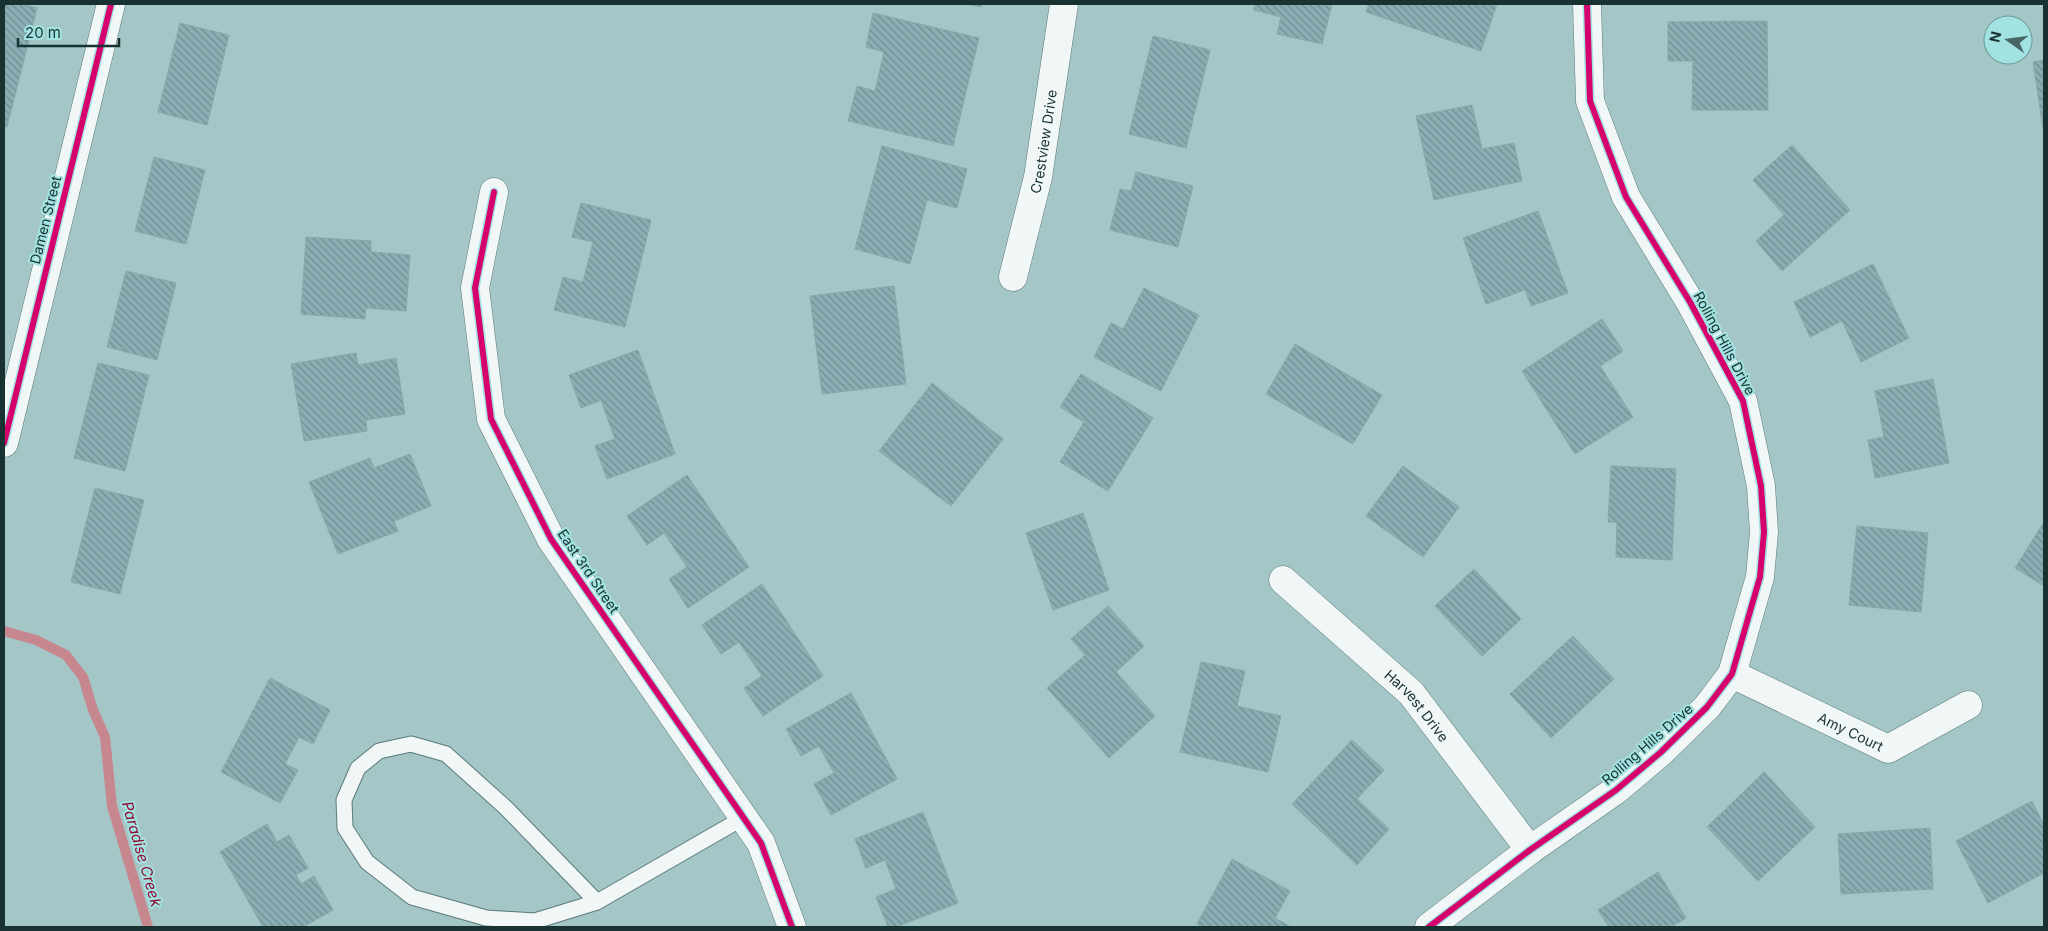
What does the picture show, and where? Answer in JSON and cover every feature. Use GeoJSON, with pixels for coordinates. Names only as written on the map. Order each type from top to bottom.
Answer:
{"type":"FeatureCollection","features":[{"type":"Feature","properties":{"kind":"street","name":"Damen Street"},"geometry":{"type":"LineString","coordinates":[[4,443],[111,4]]}},
{"type":"Feature","properties":{"kind":"street","name":"Crestview Drive"},"geometry":{"type":"LineString","coordinates":[[1013,277],[1038,177],[1064,4]]}},
{"type":"Feature","properties":{"kind":"street","name":"Rolling Hills Drive"},"geometry":{"type":"LineString","coordinates":[[1429,927],[1530,850],[1616,790],[1661,752],[1707,707],[1732,674],[1760,577],[1764,532],[1761,486],[1743,401],[1690,302],[1626,197],[1590,101],[1586,4]]}},
{"type":"Feature","properties":{"kind":"street","name":"East 3rd Street"},"geometry":{"type":"LineString","coordinates":[[494,192],[475,288],[491,419],[550,539],[761,843],[792,927]]}},
{"type":"Feature","properties":{"kind":"street","name":"Harvest Drive"},"geometry":{"type":"LineString","coordinates":[[1283,580],[1411,693],[1530,850]]}},
{"type":"Feature","properties":{"kind":"street","name":"Amy Court"},"geometry":{"type":"LineString","coordinates":[[1732,674],[1888,749],[1968,705]]}},
{"type":"Feature","properties":{"kind":"lane"},"geometry":{"type":"LineString","coordinates":[[597,902],[506,808],[446,754],[411,744],[379,751],[358,768],[344,800],[345,828],[367,862],[412,897],[486,918],[535,921],[597,902],[743,818]]}},
{"type":"Feature","properties":{"kind":"building"},"geometry":{"type":"Polygon","coordinates":[[[4,4],[21,4],[37,8],[7,127],[4,126],[4,4]]]}},
{"type":"Feature","properties":{"kind":"building"},"geometry":{"type":"Polygon","coordinates":[[[965,4],[982,4],[981,7],[965,4]]]}},
{"type":"Feature","properties":{"kind":"building"},"geometry":{"type":"Polygon","coordinates":[[[1255,4],[1332,4],[1322,44],[1277,34],[1281,17],[1254,10],[1255,4]]]}},
{"type":"Feature","properties":{"kind":"building"},"geometry":{"type":"Polygon","coordinates":[[[1369,4],[1497,4],[1481,51],[1366,12],[1369,4]]]}},
{"type":"Feature","properties":{"kind":"building"},"geometry":{"type":"Polygon","coordinates":[[[873,13],[979,38],[953,146],[848,121],[857,86],[875,91],[884,52],[866,47],[873,13]]]}},
{"type":"Feature","properties":{"kind":"building"},"geometry":{"type":"Polygon","coordinates":[[[1767,21],[1768,110],[1692,110],[1693,61],[1668,61],[1668,22],[1767,21]]]}},
{"type":"Feature","properties":{"kind":"building"},"geometry":{"type":"Polygon","coordinates":[[[180,23],[229,35],[207,125],[158,112],[180,23]]]}},
{"type":"Feature","properties":{"kind":"building"},"geometry":{"type":"Polygon","coordinates":[[[1153,36],[1210,50],[1186,148],[1129,134],[1153,36]]]}},
{"type":"Feature","properties":{"kind":"building"},"geometry":{"type":"Polygon","coordinates":[[[2044,60],[2044,128],[2043,128],[2033,62],[2044,60]]]}},
{"type":"Feature","properties":{"kind":"building"},"geometry":{"type":"Polygon","coordinates":[[[1472,105],[1482,149],[1514,143],[1522,181],[1434,200],[1416,116],[1472,105]]]}},
{"type":"Feature","properties":{"kind":"building"},"geometry":{"type":"Polygon","coordinates":[[[1792,145],[1850,210],[1782,271],[1756,241],[1784,215],[1753,180],[1792,145]]]}},
{"type":"Feature","properties":{"kind":"building"},"geometry":{"type":"Polygon","coordinates":[[[882,146],[967,169],[957,208],[927,200],[910,264],[855,249],[882,146]]]}},
{"type":"Feature","properties":{"kind":"building"},"geometry":{"type":"Polygon","coordinates":[[[154,157],[205,170],[186,244],[135,231],[154,157]]]}},
{"type":"Feature","properties":{"kind":"building"},"geometry":{"type":"Polygon","coordinates":[[[1136,172],[1193,186],[1178,247],[1110,230],[1120,189],[1131,191],[1136,172]]]}},
{"type":"Feature","properties":{"kind":"building"},"geometry":{"type":"Polygon","coordinates":[[[581,203],[651,220],[625,327],[554,310],[563,277],[583,282],[593,242],[572,237],[581,203]]]}},
{"type":"Feature","properties":{"kind":"building"},"geometry":{"type":"Polygon","coordinates":[[[1538,211],[1568,293],[1531,306],[1525,290],[1486,304],[1463,238],[1538,211]]]}},
{"type":"Feature","properties":{"kind":"building"},"geometry":{"type":"Polygon","coordinates":[[[306,237],[371,241],[371,252],[410,255],[406,311],[366,308],[365,319],[301,314],[306,237]]]}},
{"type":"Feature","properties":{"kind":"building"},"geometry":{"type":"Polygon","coordinates":[[[1873,264],[1909,338],[1861,362],[1842,321],[1810,337],[1794,302],[1873,264]]]}},
{"type":"Feature","properties":{"kind":"building"},"geometry":{"type":"Polygon","coordinates":[[[126,271],[176,283],[157,360],[107,347],[126,271]]]}},
{"type":"Feature","properties":{"kind":"building"},"geometry":{"type":"Polygon","coordinates":[[[894,286],[906,384],[822,394],[810,296],[894,286]]]}},
{"type":"Feature","properties":{"kind":"building"},"geometry":{"type":"Polygon","coordinates":[[[1144,288],[1199,315],[1161,391],[1094,357],[1111,323],[1123,329],[1144,288]]]}},
{"type":"Feature","properties":{"kind":"building"},"geometry":{"type":"Polygon","coordinates":[[[1602,319],[1623,351],[1600,366],[1633,417],[1575,454],[1522,371],[1602,319]]]}},
{"type":"Feature","properties":{"kind":"building"},"geometry":{"type":"Polygon","coordinates":[[[1295,344],[1382,395],[1353,444],[1266,394],[1295,344]]]}},
{"type":"Feature","properties":{"kind":"building"},"geometry":{"type":"Polygon","coordinates":[[[638,350],[675,454],[607,479],[595,446],[615,439],[601,400],[581,408],[569,375],[638,350]]]}},
{"type":"Feature","properties":{"kind":"building"},"geometry":{"type":"Polygon","coordinates":[[[356,353],[358,365],[396,358],[405,414],[366,420],[367,431],[304,441],[291,364],[356,353]]]}},
{"type":"Feature","properties":{"kind":"building"},"geometry":{"type":"Polygon","coordinates":[[[98,363],[149,375],[125,471],[74,458],[98,363]]]}},
{"type":"Feature","properties":{"kind":"building"},"geometry":{"type":"Polygon","coordinates":[[[1081,374],[1153,418],[1108,491],[1060,462],[1084,422],[1060,407],[1081,374]]]}},
{"type":"Feature","properties":{"kind":"building"},"geometry":{"type":"Polygon","coordinates":[[[1933,379],[1949,463],[1875,478],[1868,440],[1884,437],[1875,391],[1933,379]]]}},
{"type":"Feature","properties":{"kind":"building"},"geometry":{"type":"Polygon","coordinates":[[[932,383],[1003,439],[951,506],[879,451],[932,383]]]}},
{"type":"Feature","properties":{"kind":"building"},"geometry":{"type":"Polygon","coordinates":[[[410,454],[431,506],[394,521],[398,531],[338,554],[309,482],[370,458],[374,468],[410,454]]]}},
{"type":"Feature","properties":{"kind":"building"},"geometry":{"type":"Polygon","coordinates":[[[1403,466],[1459,507],[1423,557],[1366,516],[1403,466]]]}},
{"type":"Feature","properties":{"kind":"building"},"geometry":{"type":"Polygon","coordinates":[[[1611,466],[1676,469],[1672,560],[1616,557],[1617,522],[1608,522],[1611,466]]]}},
{"type":"Feature","properties":{"kind":"building"},"geometry":{"type":"Polygon","coordinates":[[[687,475],[749,567],[688,608],[669,579],[687,567],[664,533],[647,545],[627,516],[687,475]]]}},
{"type":"Feature","properties":{"kind":"building"},"geometry":{"type":"Polygon","coordinates":[[[95,488],[144,500],[120,594],[71,582],[95,488]]]}},
{"type":"Feature","properties":{"kind":"building"},"geometry":{"type":"Polygon","coordinates":[[[1083,513],[1109,590],[1053,610],[1026,533],[1083,513]]]}},
{"type":"Feature","properties":{"kind":"building"},"geometry":{"type":"Polygon","coordinates":[[[2044,522],[2044,586],[2015,568],[2044,522]]]}},
{"type":"Feature","properties":{"kind":"building"},"geometry":{"type":"Polygon","coordinates":[[[1857,526],[1928,533],[1921,612],[1849,605],[1857,526]]]}},
{"type":"Feature","properties":{"kind":"building"},"geometry":{"type":"Polygon","coordinates":[[[1474,569],[1521,619],[1482,656],[1435,606],[1474,569]]]}},
{"type":"Feature","properties":{"kind":"building"},"geometry":{"type":"Polygon","coordinates":[[[762,584],[823,676],[763,716],[744,688],[762,676],[739,642],[721,654],[702,625],[762,584]]]}},
{"type":"Feature","properties":{"kind":"building"},"geometry":{"type":"Polygon","coordinates":[[[1108,606],[1144,646],[1116,672],[1155,716],[1109,758],[1047,688],[1085,655],[1071,639],[1108,606]]]}},
{"type":"Feature","properties":{"kind":"building"},"geometry":{"type":"Polygon","coordinates":[[[1573,636],[1614,679],[1551,738],[1510,694],[1573,636]]]}},
{"type":"Feature","properties":{"kind":"building"},"geometry":{"type":"Polygon","coordinates":[[[1201,662],[1245,671],[1237,706],[1281,716],[1268,772],[1180,752],[1201,662]]]}},
{"type":"Feature","properties":{"kind":"building"},"geometry":{"type":"Polygon","coordinates":[[[270,678],[330,710],[313,744],[299,737],[285,764],[298,770],[280,803],[221,772],[270,678]]]}},
{"type":"Feature","properties":{"kind":"building"},"geometry":{"type":"Polygon","coordinates":[[[851,693],[897,779],[831,815],[814,784],[834,773],[819,746],[801,756],[786,729],[851,693]]]}},
{"type":"Feature","properties":{"kind":"building"},"geometry":{"type":"Polygon","coordinates":[[[1352,740],[1384,770],[1357,799],[1389,829],[1357,865],[1292,804],[1352,740]]]}},
{"type":"Feature","properties":{"kind":"building"},"geometry":{"type":"Polygon","coordinates":[[[1764,772],[1815,827],[1758,881],[1707,827],[1764,772]]]}},
{"type":"Feature","properties":{"kind":"building"},"geometry":{"type":"Polygon","coordinates":[[[2032,801],[2044,825],[2044,873],[1988,903],[1956,841],[2032,801]]]}},
{"type":"Feature","properties":{"kind":"building"},"geometry":{"type":"Polygon","coordinates":[[[923,812],[958,903],[896,927],[888,927],[876,897],[896,889],[885,860],[866,868],[855,839],[923,812]]]}},
{"type":"Feature","properties":{"kind":"building"},"geometry":{"type":"Polygon","coordinates":[[[267,824],[277,842],[289,835],[308,868],[296,875],[301,884],[314,876],[333,910],[303,927],[263,927],[220,852],[267,824]]]}},
{"type":"Feature","properties":{"kind":"building"},"geometry":{"type":"Polygon","coordinates":[[[1930,828],[1933,889],[1841,894],[1838,834],[1930,828]]]}},
{"type":"Feature","properties":{"kind":"building"},"geometry":{"type":"Polygon","coordinates":[[[1232,859],[1290,891],[1275,918],[1291,927],[1203,927],[1197,924],[1232,859]]]}},
{"type":"Feature","properties":{"kind":"building"},"geometry":{"type":"Polygon","coordinates":[[[1658,872],[1686,918],[1671,927],[1609,927],[1598,910],[1658,872]]]}},
{"type":"Feature","properties":{"kind":"waterway","name":"Paradise Creek"},"geometry":{"type":"LineString","coordinates":[[4,631],[36,640],[66,655],[83,677],[93,710],[105,737],[112,806],[148,927]]}},
{"type":"Feature","properties":{"kind":"cycle path"},"geometry":{"type":"LineString","coordinates":[[4,443],[111,4]]}},
{"type":"Feature","properties":{"kind":"cycle path"},"geometry":{"type":"LineString","coordinates":[[1429,927],[1530,850],[1616,790],[1661,752],[1707,707],[1732,674],[1760,577],[1764,532],[1761,486],[1743,401],[1690,302],[1626,197],[1590,101],[1587,4]]}},
{"type":"Feature","properties":{"kind":"cycle path"},"geometry":{"type":"LineString","coordinates":[[494,192],[475,288],[491,419],[551,539],[761,843],[792,927]]}}]}
